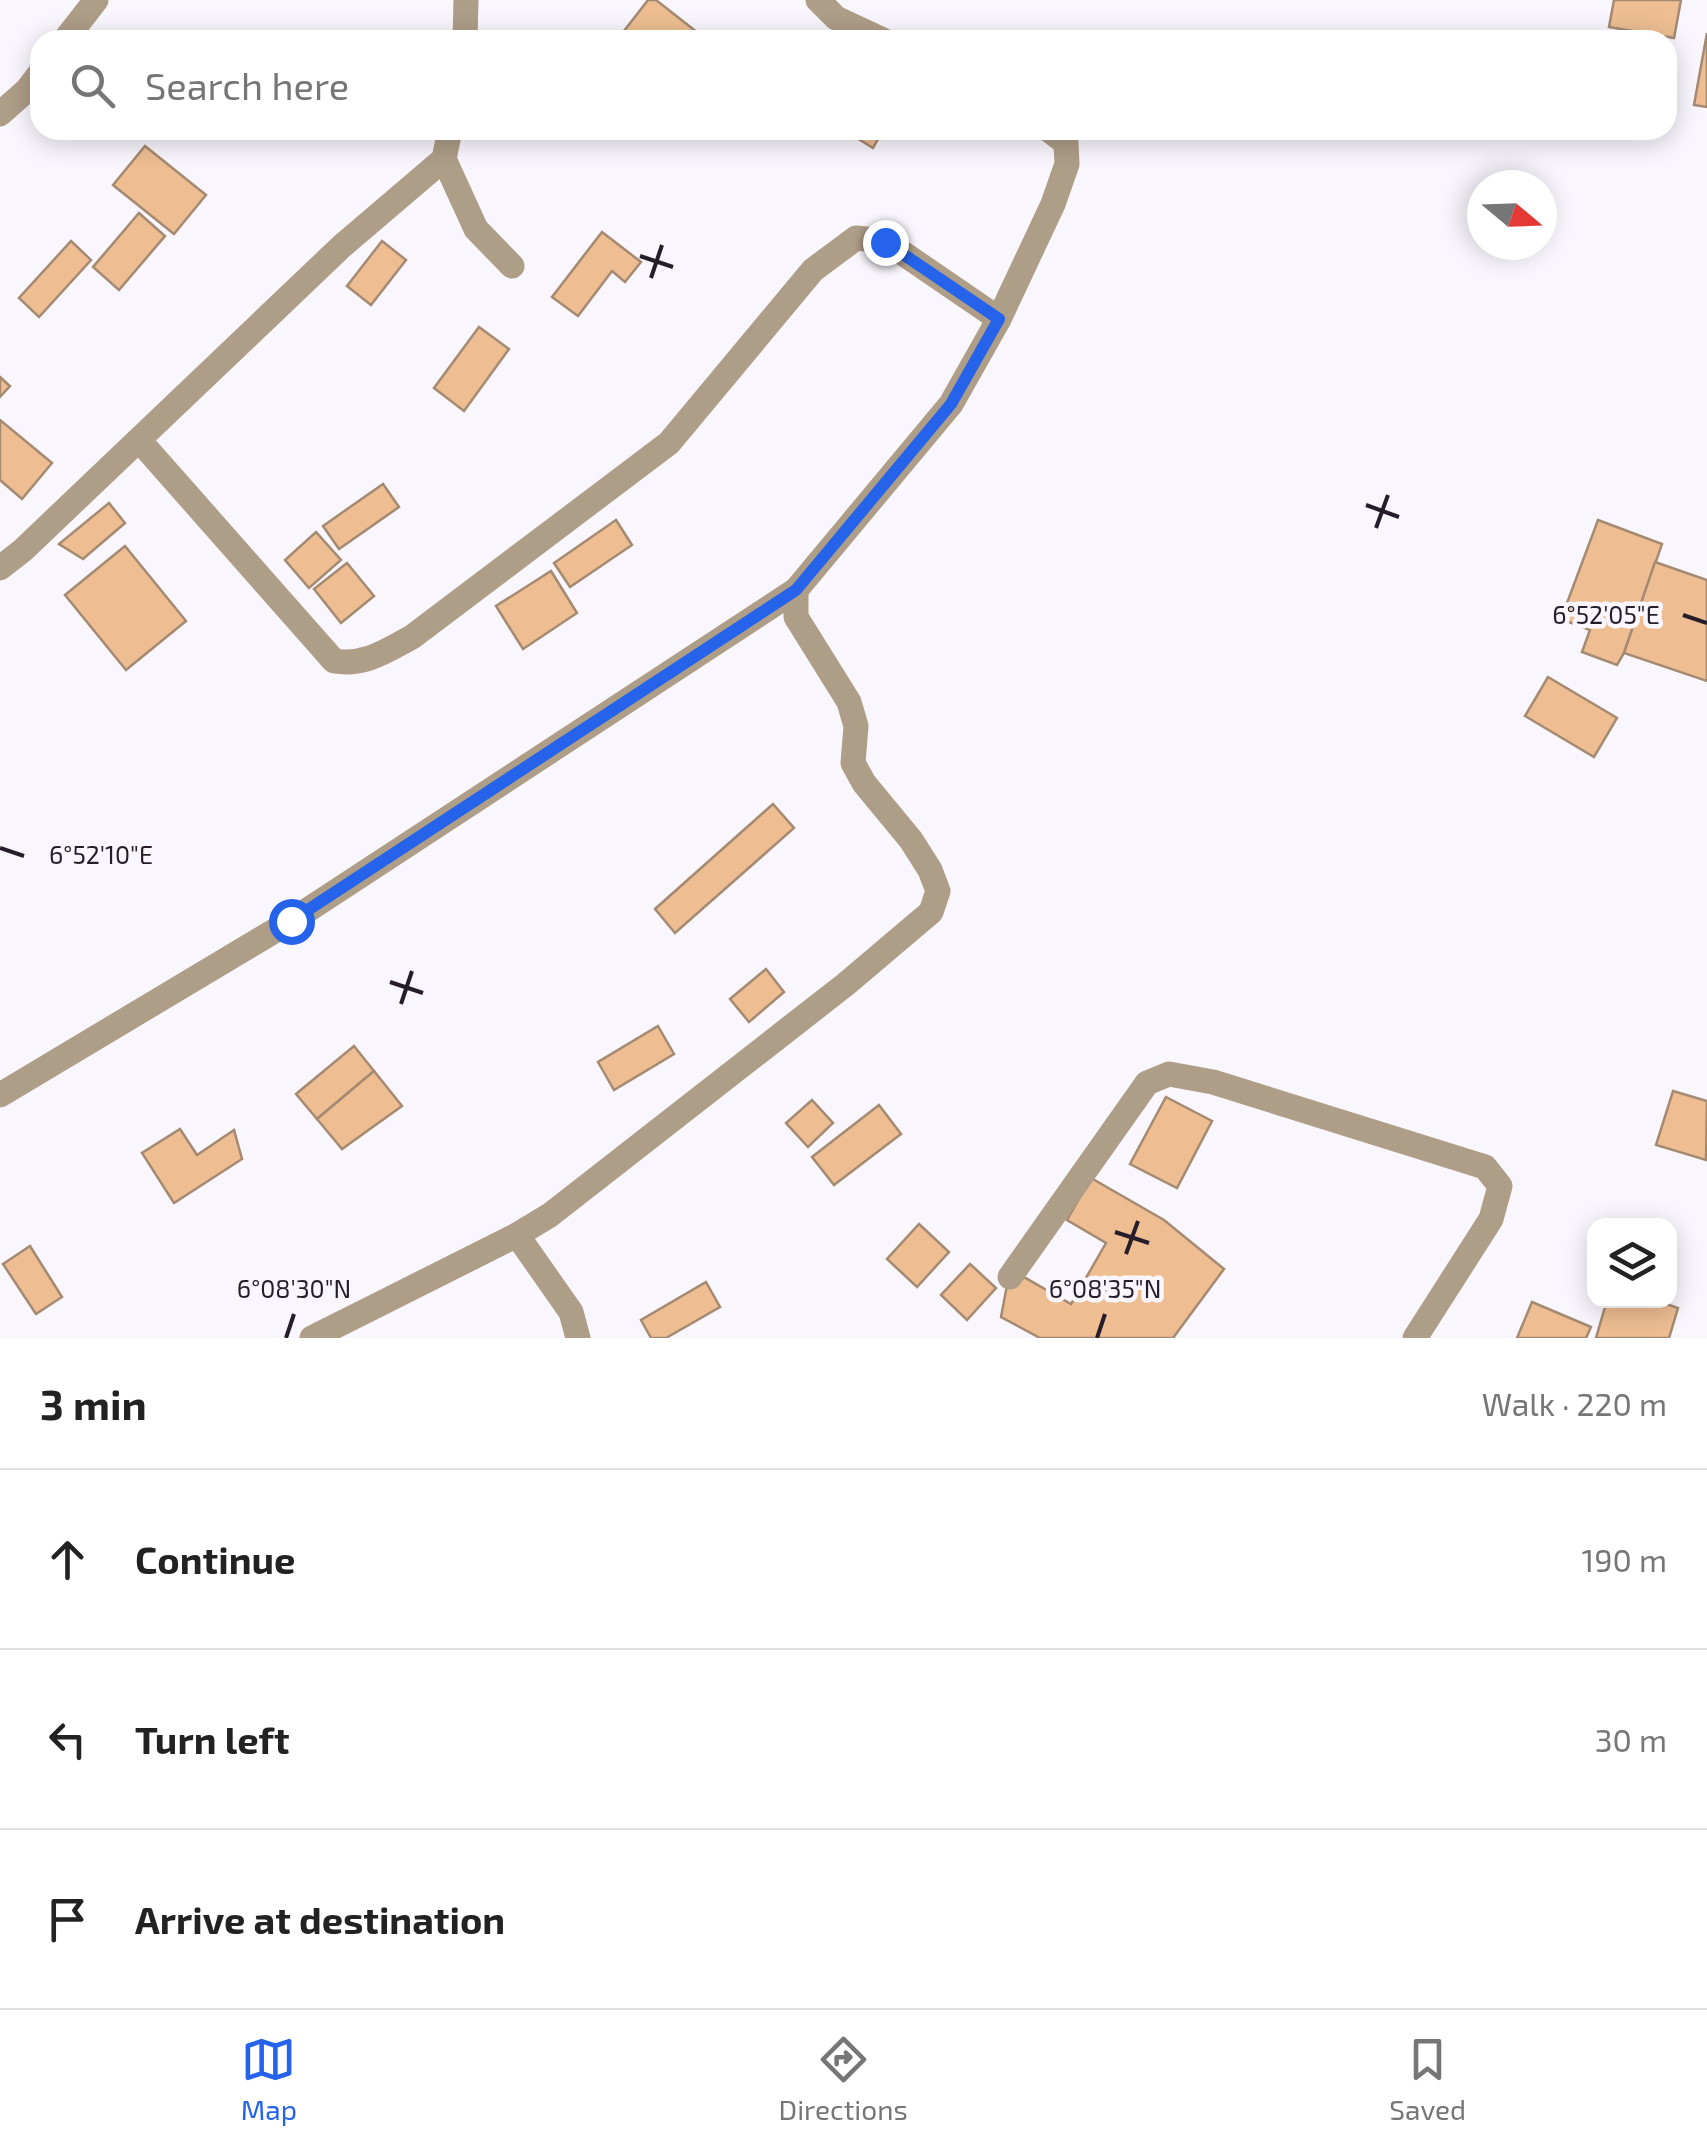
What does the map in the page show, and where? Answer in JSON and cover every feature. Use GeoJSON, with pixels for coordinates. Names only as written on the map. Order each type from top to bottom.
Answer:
{"type":"FeatureCollection","features":[{"type":"Feature","properties":{"kind":"street"},"geometry":{"type":"LineString","coordinates":[[73,30],[96,0]]}},
{"type":"Feature","properties":{"kind":"street"},"geometry":{"type":"LineString","coordinates":[[465,30],[466,0]]}},
{"type":"Feature","properties":{"kind":"street"},"geometry":{"type":"LineString","coordinates":[[818,0],[836,18],[862,30]]}},
{"type":"Feature","properties":{"kind":"street"},"geometry":{"type":"LineString","coordinates":[[0,114],[30,86]]}},
{"type":"Feature","properties":{"kind":"street"},"geometry":{"type":"LineString","coordinates":[[448,140],[444,159],[476,229],[512,266]]}},
{"type":"Feature","properties":{"kind":"street"},"geometry":{"type":"LineString","coordinates":[[0,1095],[291,921],[796,590],[951,404],[999,319],[1053,204],[1067,164],[1066,143],[1062,140]]}},
{"type":"Feature","properties":{"kind":"street"},"geometry":{"type":"LineString","coordinates":[[0,568],[342,246],[444,159]]}},
{"type":"Feature","properties":{"kind":"street"},"geometry":{"type":"LineString","coordinates":[[139,440],[334,661],[352,664],[370,660],[412,637],[669,443],[812,270],[856,238],[885,242],[999,319]]}},
{"type":"Feature","properties":{"kind":"street"},"geometry":{"type":"LineString","coordinates":[[312,1338],[517,1235],[581,1191],[846,984],[931,912],[938,891],[930,870],[911,840],[864,784],[853,762],[856,726],[849,702],[796,617],[796,590]]}},
{"type":"Feature","properties":{"kind":"street"},"geometry":{"type":"LineString","coordinates":[[1010,1278],[1147,1083],[1169,1074],[1212,1082],[1486,1167],[1500,1186],[1491,1219],[1415,1338]]}},
{"type":"Feature","properties":{"kind":"street"},"geometry":{"type":"LineString","coordinates":[[517,1235],[571,1312],[578,1338]]}},
{"type":"Feature","properties":{"kind":"building"},"geometry":{"type":"Polygon","coordinates":[[[648,0],[656,0],[694,30],[625,30],[648,0]]]}},
{"type":"Feature","properties":{"kind":"building"},"geometry":{"type":"Polygon","coordinates":[[[1614,0],[1681,0],[1675,30],[1609,27],[1614,0]]]}},
{"type":"Feature","properties":{"kind":"building"},"geometry":{"type":"Polygon","coordinates":[[[1707,33],[1707,107],[1694,105],[1707,33]]]}},
{"type":"Feature","properties":{"kind":"building"},"geometry":{"type":"Polygon","coordinates":[[[860,140],[877,140],[873,148],[860,140]]]}},
{"type":"Feature","properties":{"kind":"building"},"geometry":{"type":"Polygon","coordinates":[[[145,146],[206,195],[174,234],[113,185],[145,146]]]}},
{"type":"Feature","properties":{"kind":"building"},"geometry":{"type":"Polygon","coordinates":[[[139,213],[165,236],[119,290],[93,267],[139,213]]]}},
{"type":"Feature","properties":{"kind":"building"},"geometry":{"type":"Polygon","coordinates":[[[602,232],[641,262],[625,282],[612,271],[578,316],[552,297],[602,232]]]}},
{"type":"Feature","properties":{"kind":"building"},"geometry":{"type":"Polygon","coordinates":[[[71,241],[91,260],[39,317],[19,298],[71,241]]]}},
{"type":"Feature","properties":{"kind":"building"},"geometry":{"type":"Polygon","coordinates":[[[382,241],[406,260],[371,305],[347,286],[382,241]]]}},
{"type":"Feature","properties":{"kind":"building"},"geometry":{"type":"Polygon","coordinates":[[[479,327],[509,349],[464,411],[434,388],[479,327]]]}},
{"type":"Feature","properties":{"kind":"building"},"geometry":{"type":"Polygon","coordinates":[[[0,377],[10,386],[0,397],[0,377]]]}},
{"type":"Feature","properties":{"kind":"building"},"geometry":{"type":"Polygon","coordinates":[[[0,420],[52,463],[22,499],[0,480],[0,420]]]}},
{"type":"Feature","properties":{"kind":"building"},"geometry":{"type":"Polygon","coordinates":[[[383,484],[399,507],[339,549],[323,526],[383,484]]]}},
{"type":"Feature","properties":{"kind":"building"},"geometry":{"type":"Polygon","coordinates":[[[109,503],[125,523],[83,559],[59,544],[109,503]]]}},
{"type":"Feature","properties":{"kind":"building"},"geometry":{"type":"Polygon","coordinates":[[[616,520],[632,545],[570,587],[554,563],[616,520]]]}},
{"type":"Feature","properties":{"kind":"building"},"geometry":{"type":"Polygon","coordinates":[[[1598,520],[1662,544],[1617,665],[1582,652],[1590,630],[1561,619],[1598,520]]]}},
{"type":"Feature","properties":{"kind":"building"},"geometry":{"type":"Polygon","coordinates":[[[316,532],[341,560],[309,588],[285,560],[316,532]]]}},
{"type":"Feature","properties":{"kind":"building"},"geometry":{"type":"Polygon","coordinates":[[[125,546],[186,621],[126,670],[65,595],[125,546]]]}},
{"type":"Feature","properties":{"kind":"building"},"geometry":{"type":"Polygon","coordinates":[[[1655,562],[1707,580],[1707,681],[1624,653],[1655,562]]]}},
{"type":"Feature","properties":{"kind":"building"},"geometry":{"type":"Polygon","coordinates":[[[347,563],[374,596],[341,623],[314,589],[347,563]]]}},
{"type":"Feature","properties":{"kind":"building"},"geometry":{"type":"Polygon","coordinates":[[[551,571],[577,613],[523,649],[496,606],[551,571]]]}},
{"type":"Feature","properties":{"kind":"building"},"geometry":{"type":"Polygon","coordinates":[[[1548,677],[1617,718],[1594,757],[1525,716],[1548,677]]]}},
{"type":"Feature","properties":{"kind":"building"},"geometry":{"type":"Polygon","coordinates":[[[773,804],[794,828],[675,933],[655,909],[773,804]]]}},
{"type":"Feature","properties":{"kind":"building"},"geometry":{"type":"Polygon","coordinates":[[[766,969],[784,992],[749,1022],[730,999],[766,969]]]}},
{"type":"Feature","properties":{"kind":"building"},"geometry":{"type":"Polygon","coordinates":[[[658,1026],[674,1054],[614,1090],[598,1062],[658,1026]]]}},
{"type":"Feature","properties":{"kind":"building"},"geometry":{"type":"Polygon","coordinates":[[[354,1046],[374,1071],[317,1119],[296,1094],[354,1046]]]}},
{"type":"Feature","properties":{"kind":"building"},"geometry":{"type":"Polygon","coordinates":[[[374,1071],[402,1106],[342,1149],[317,1119],[374,1071]]]}},
{"type":"Feature","properties":{"kind":"building"},"geometry":{"type":"Polygon","coordinates":[[[1673,1091],[1707,1101],[1706,1160],[1656,1145],[1673,1091]]]}},
{"type":"Feature","properties":{"kind":"building"},"geometry":{"type":"Polygon","coordinates":[[[1166,1097],[1212,1121],[1177,1188],[1130,1164],[1166,1097]]]}},
{"type":"Feature","properties":{"kind":"building"},"geometry":{"type":"Polygon","coordinates":[[[812,1100],[833,1123],[808,1147],[786,1123],[812,1100]]]}},
{"type":"Feature","properties":{"kind":"building"},"geometry":{"type":"Polygon","coordinates":[[[879,1105],[901,1134],[834,1185],[812,1157],[879,1105]]]}},
{"type":"Feature","properties":{"kind":"building"},"geometry":{"type":"Polygon","coordinates":[[[180,1129],[197,1155],[234,1130],[242,1159],[174,1203],[142,1153],[180,1129]]]}},
{"type":"Feature","properties":{"kind":"building"},"geometry":{"type":"Polygon","coordinates":[[[1091,1178],[1164,1220],[1224,1269],[1173,1338],[1040,1338],[1001,1317],[1010,1269],[1071,1304],[1106,1243],[1067,1220],[1091,1178]]]}},
{"type":"Feature","properties":{"kind":"building"},"geometry":{"type":"Polygon","coordinates":[[[919,1224],[949,1252],[917,1287],[887,1259],[919,1224]]]}},
{"type":"Feature","properties":{"kind":"building"},"geometry":{"type":"Polygon","coordinates":[[[30,1246],[62,1297],[36,1314],[3,1264],[30,1246]]]}},
{"type":"Feature","properties":{"kind":"building"},"geometry":{"type":"Polygon","coordinates":[[[970,1264],[996,1288],[967,1320],[941,1295],[970,1264]]]}},
{"type":"Feature","properties":{"kind":"building"},"geometry":{"type":"Polygon","coordinates":[[[706,1282],[720,1307],[666,1338],[651,1338],[641,1320],[706,1282]]]}},
{"type":"Feature","properties":{"kind":"building"},"geometry":{"type":"Polygon","coordinates":[[[1532,1302],[1591,1327],[1586,1338],[1517,1338],[1532,1302]]]}},
{"type":"Feature","properties":{"kind":"building"},"geometry":{"type":"Polygon","coordinates":[[[1605,1308],[1678,1308],[1669,1338],[1596,1338],[1605,1308]]]}},
{"type":"Feature","properties":{"kind":"route"},"geometry":{"type":"LineString","coordinates":[[291,921],[796,590],[951,404],[999,319],[885,242]]}}]}
